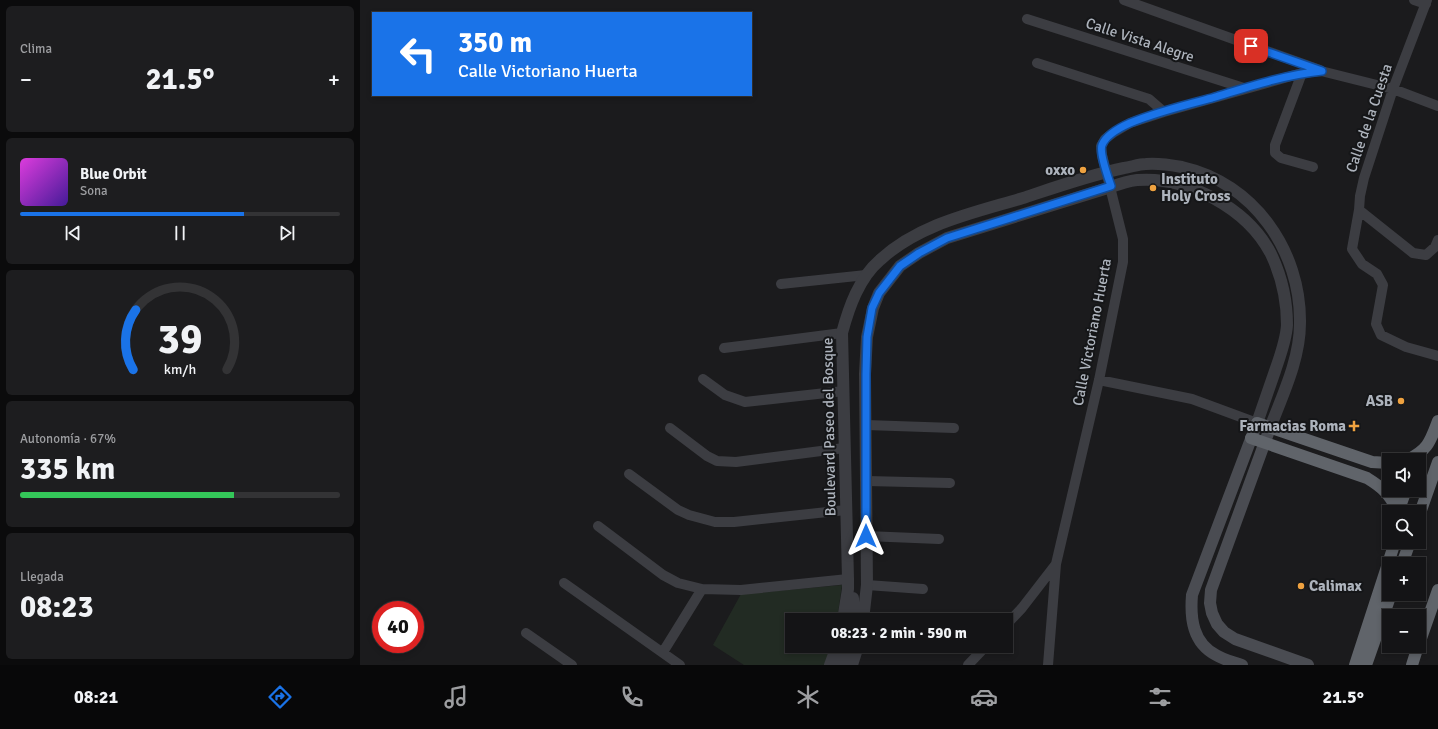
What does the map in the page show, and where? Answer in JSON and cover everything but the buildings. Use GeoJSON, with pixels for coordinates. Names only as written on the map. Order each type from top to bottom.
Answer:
{"type":"FeatureCollection","features":[{"type":"Feature","properties":{"kind":"highway"},"geometry":{"type":"LineString","coordinates":[[1422,453],[1432,438],[1438,421]]}},
{"type":"Feature","properties":{"kind":"highway"},"geometry":{"type":"LineString","coordinates":[[1257,423],[1372,462],[1382,463]]}},
{"type":"Feature","properties":{"kind":"highway"},"geometry":{"type":"LineString","coordinates":[[1251,438],[1367,478],[1383,488],[1395,505]]}},
{"type":"Feature","properties":{"kind":"highway"},"geometry":{"type":"LineString","coordinates":[[1423,505],[1438,462]]}},
{"type":"Feature","properties":{"kind":"highway"},"geometry":{"type":"LineString","coordinates":[[1355,665],[1393,549]]}},
{"type":"Feature","properties":{"kind":"highway"},"geometry":{"type":"LineString","coordinates":[[1426,625],[1438,590]]}},
{"type":"Feature","properties":{"kind":"highway"},"geometry":{"type":"LineString","coordinates":[[1366,665],[1389,601]]}},
{"type":"Feature","properties":{"kind":"highway"},"geometry":{"type":"LineString","coordinates":[[1412,665],[1416,653]]}},
{"type":"Feature","properties":{"kind":"main road"},"geometry":{"type":"LineString","coordinates":[[1242,665],[1217,656],[1206,649],[1194,628],[1190,612],[1192,595],[1257,423]]}},
{"type":"Feature","properties":{"kind":"main road","name":"Boulevard Paseo del Bosque"},"geometry":{"type":"LineString","coordinates":[[1270,428],[1211,590],[1210,603],[1216,624],[1224,632],[1235,639],[1308,665]]}},
{"type":"Feature","properties":{"kind":"street"},"geometry":{"type":"LineString","coordinates":[[1124,0],[1322,71],[1393,89],[1438,106]]}},
{"type":"Feature","properties":{"kind":"street"},"geometry":{"type":"LineString","coordinates":[[1414,0],[1426,2]]}},
{"type":"Feature","properties":{"kind":"street","name":"Calle de la Cuesta"},"geometry":{"type":"LineString","coordinates":[[1426,2],[1393,89],[1364,178],[1352,249],[1362,264],[1377,274],[1383,285],[1376,324],[1381,336],[1406,347],[1438,356]]}},
{"type":"Feature","properties":{"kind":"street","name":"Calle Vista Alegre"},"geometry":{"type":"LineString","coordinates":[[1027,19],[1244,88]]}},
{"type":"Feature","properties":{"kind":"street"},"geometry":{"type":"LineString","coordinates":[[1037,63],[1149,99],[1164,112]]}},
{"type":"Feature","properties":{"kind":"street","name":"Calle Victoriano Huerta"},"geometry":{"type":"LineString","coordinates":[[1013,618],[1056,564],[1099,380],[1123,262],[1123,239],[1101,146],[1105,139],[1130,123],[1244,88],[1302,73],[1322,71]]}},
{"type":"Feature","properties":{"kind":"street"},"geometry":{"type":"LineString","coordinates":[[1302,73],[1274,145],[1275,153],[1280,158],[1313,167]]}},
{"type":"Feature","properties":{"kind":"street","name":"Boulevard Paseo del Bosque"},"geometry":{"type":"LineString","coordinates":[[844,613],[848,584],[842,333],[847,313],[866,275],[880,260],[906,240],[941,223],[1106,172],[1146,164],[1173,165],[1194,170],[1212,176],[1240,193],[1266,219],[1276,234],[1292,269],[1297,288],[1300,324],[1298,346],[1292,370],[1270,428]]}},
{"type":"Feature","properties":{"kind":"street"},"geometry":{"type":"LineString","coordinates":[[864,613],[867,585],[867,337],[872,308],[879,293],[900,266],[919,253],[947,238],[1111,186],[1136,180],[1161,181],[1186,186],[1222,202],[1238,215],[1258,236],[1271,254],[1283,290],[1286,308],[1287,325],[1285,342],[1257,423],[1192,399],[1099,380]]}},
{"type":"Feature","properties":{"kind":"street"},"geometry":{"type":"LineString","coordinates":[[1359,210],[1413,253],[1426,255],[1435,248],[1438,240]]}},
{"type":"Feature","properties":{"kind":"street"},"geometry":{"type":"LineString","coordinates":[[781,284],[866,275]]}},
{"type":"Feature","properties":{"kind":"street"},"geometry":{"type":"LineString","coordinates":[[724,348],[842,333]]}},
{"type":"Feature","properties":{"kind":"street"},"geometry":{"type":"LineString","coordinates":[[703,379],[725,395],[745,402],[844,391]]}},
{"type":"Feature","properties":{"kind":"street"},"geometry":{"type":"LineString","coordinates":[[866,425],[954,428]]}},
{"type":"Feature","properties":{"kind":"street"},"geometry":{"type":"LineString","coordinates":[[670,428],[717,462],[736,462],[844,448]]}},
{"type":"Feature","properties":{"kind":"street"},"geometry":{"type":"LineString","coordinates":[[629,474],[678,510],[689,515],[715,522],[734,522],[846,510]]}},
{"type":"Feature","properties":{"kind":"street"},"geometry":{"type":"LineString","coordinates":[[867,481],[950,483]]}},
{"type":"Feature","properties":{"kind":"street"},"geometry":{"type":"LineString","coordinates":[[598,526],[663,575],[678,583],[702,589],[741,590],[848,584],[853,594],[854,613]]}},
{"type":"Feature","properties":{"kind":"street"},"geometry":{"type":"LineString","coordinates":[[866,536],[939,539]]}},
{"type":"Feature","properties":{"kind":"street"},"geometry":{"type":"LineString","coordinates":[[1048,665],[1056,564]]}},
{"type":"Feature","properties":{"kind":"street"},"geometry":{"type":"LineString","coordinates":[[564,583],[680,665]]}},
{"type":"Feature","properties":{"kind":"street"},"geometry":{"type":"LineString","coordinates":[[867,585],[924,589]]}},
{"type":"Feature","properties":{"kind":"street"},"geometry":{"type":"LineString","coordinates":[[663,652],[702,589]]}},
{"type":"Feature","properties":{"kind":"street"},"geometry":{"type":"LineString","coordinates":[[526,633],[572,665]]}},
{"type":"Feature","properties":{"kind":"street"},"geometry":{"type":"LineString","coordinates":[[830,665],[834,653]]}},
{"type":"Feature","properties":{"kind":"street"},"geometry":{"type":"LineString","coordinates":[[842,665],[846,653]]}},
{"type":"Feature","properties":{"kind":"street"},"geometry":{"type":"LineString","coordinates":[[852,665],[856,653]]}},
{"type":"Feature","properties":{"kind":"street"},"geometry":{"type":"LineString","coordinates":[[968,665],[979,653]]}},
{"type":"Feature","properties":{"kind":"shaded area"},"geometry":{"type":"Polygon","coordinates":[[[842,585],[838,613],[785,613],[785,653],[830,653],[825,665],[744,665],[713,645],[741,594],[842,585]]]}},
{"type":"Feature","properties":{"kind":"place","name":"oxxo"},"geometry":{"type":"Point","coordinates":[1083,170]}},
{"type":"Feature","properties":{"kind":"place","name":"Instituto Holy Cross"},"geometry":{"type":"Point","coordinates":[1153,188]}},
{"type":"Feature","properties":{"kind":"place","name":"ASB"},"geometry":{"type":"Point","coordinates":[1401,401]}},
{"type":"Feature","properties":{"kind":"place","name":"Farmacias Roma"},"geometry":{"type":"Point","coordinates":[1354,426]}},
{"type":"Feature","properties":{"kind":"place","name":"Calimax"},"geometry":{"type":"Point","coordinates":[1301,586]}},
{"type":"Feature","properties":{"kind":"route"},"geometry":{"type":"LineString","coordinates":[[866,536],[867,337],[872,308],[879,293],[900,266],[919,253],[947,238],[1111,186],[1106,172],[1101,146],[1105,139],[1130,123],[1266,82],[1302,73],[1322,71],[1251,46]]}}]}
